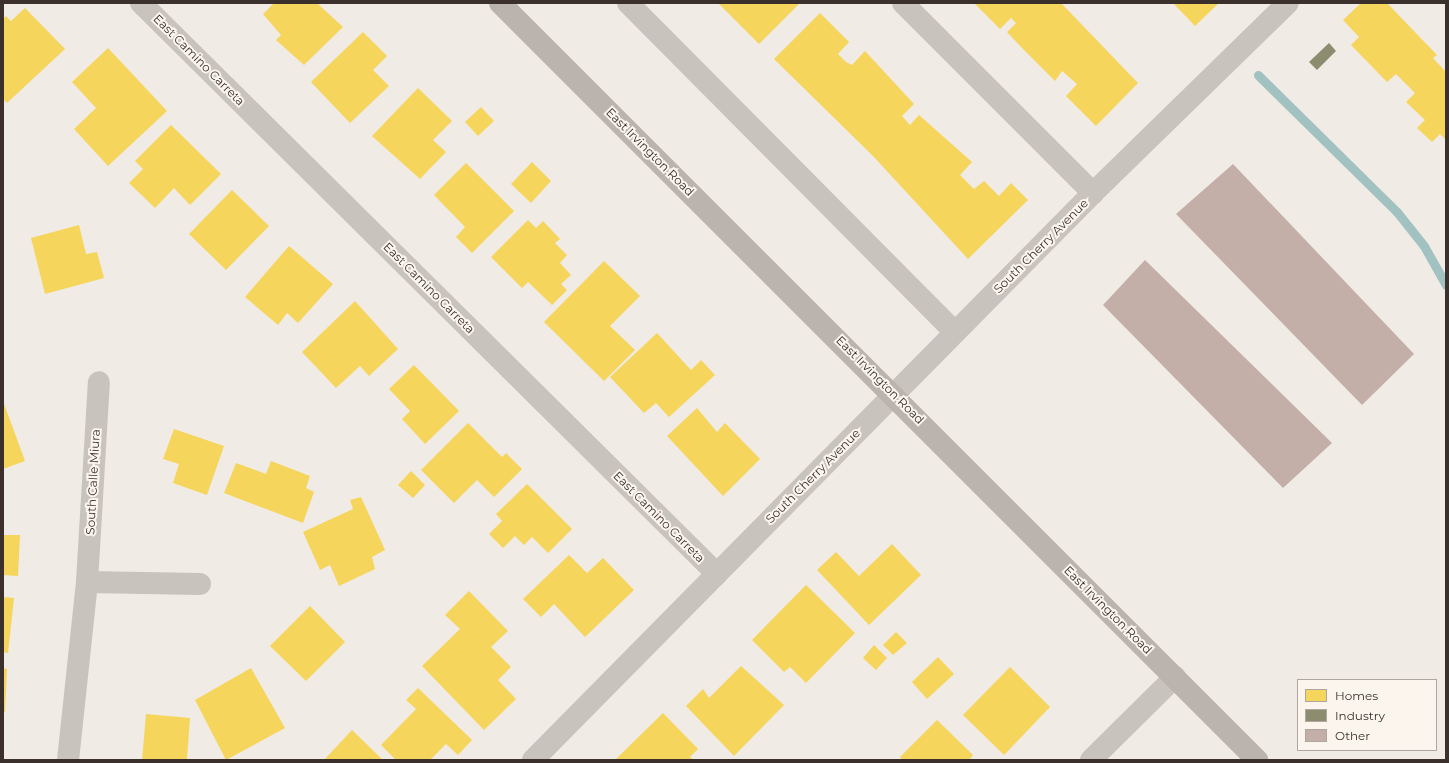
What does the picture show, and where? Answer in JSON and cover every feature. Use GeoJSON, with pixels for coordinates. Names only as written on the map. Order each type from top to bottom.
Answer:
{"type":"FeatureCollection","features":[{"type":"Feature","properties":{"kind":"main road","name":"East Irvington Road"},"geometry":{"type":"LineString","coordinates":[[500,3],[894,393],[1257,760]]}},
{"type":"Feature","properties":{"kind":"street","name":"East Camino Carreta"},"geometry":{"type":"LineString","coordinates":[[141,3],[717,574]]}},
{"type":"Feature","properties":{"kind":"street"},"geometry":{"type":"LineString","coordinates":[[628,3],[955,332]]}},
{"type":"Feature","properties":{"kind":"street","name":"South Cherry Avenue"},"geometry":{"type":"LineString","coordinates":[[903,3],[1093,193]]}},
{"type":"Feature","properties":{"kind":"street","name":"South Cherry Avenue"},"geometry":{"type":"LineString","coordinates":[[533,760],[1093,193],[1288,3]]}},
{"type":"Feature","properties":{"kind":"street","name":"South Calle Miura"},"geometry":{"type":"LineString","coordinates":[[68,760],[87,582],[99,382]]}},
{"type":"Feature","properties":{"kind":"street"},"geometry":{"type":"LineString","coordinates":[[87,582],[200,584]]}},
{"type":"Feature","properties":{"kind":"street"},"geometry":{"type":"LineString","coordinates":[[1091,760],[1174,677]]}},
{"type":"Feature","properties":{"kind":"building: Homes"},"geometry":{"type":"Polygon","coordinates":[[[274,3],[317,3],[343,27],[304,65],[276,40],[281,35],[263,14],[274,3]]]}},
{"type":"Feature","properties":{"kind":"building: Homes"},"geometry":{"type":"Polygon","coordinates":[[[718,3],[800,3],[759,44],[718,3]]]}},
{"type":"Feature","properties":{"kind":"building: Homes"},"geometry":{"type":"Polygon","coordinates":[[[974,3],[1061,3],[1138,83],[1096,126],[1066,96],[1077,84],[1062,71],[1055,81],[1007,32],[1016,23],[1011,18],[1000,29],[974,3]]]}},
{"type":"Feature","properties":{"kind":"building: Homes"},"geometry":{"type":"Polygon","coordinates":[[[1173,3],[1219,3],[1195,26],[1173,3]]]}},
{"type":"Feature","properties":{"kind":"building: Homes"},"geometry":{"type":"Polygon","coordinates":[[[1361,3],[1387,3],[1437,55],[1433,58],[1446,72],[1445,139],[1440,134],[1432,142],[1417,128],[1425,120],[1406,102],[1415,93],[1396,74],[1387,82],[1351,45],[1359,37],[1343,20],[1361,3]]]}},
{"type":"Feature","properties":{"kind":"building: Homes"},"geometry":{"type":"Polygon","coordinates":[[[25,8],[65,49],[7,103],[3,99],[3,19],[6,16],[11,21],[25,8]]]}},
{"type":"Feature","properties":{"kind":"building: Homes"},"geometry":{"type":"Polygon","coordinates":[[[820,13],[849,42],[838,54],[846,62],[852,65],[865,51],[914,104],[902,116],[910,125],[919,115],[972,162],[960,175],[974,189],[984,181],[999,196],[1011,183],[1028,200],[968,259],[873,156],[774,59],[820,13]]]}},
{"type":"Feature","properties":{"kind":"building: Homes"},"geometry":{"type":"Polygon","coordinates":[[[363,32],[387,56],[373,70],[389,86],[350,123],[311,82],[363,32]]]}},
{"type":"Feature","properties":{"kind":"building: Homes"},"geometry":{"type":"Polygon","coordinates":[[[108,48],[167,111],[108,166],[74,129],[96,108],[72,82],[108,48]]]}},
{"type":"Feature","properties":{"kind":"building: Homes"},"geometry":{"type":"Polygon","coordinates":[[[418,88],[452,121],[433,140],[446,152],[420,179],[372,136],[418,88]]]}},
{"type":"Feature","properties":{"kind":"building: Homes"},"geometry":{"type":"Polygon","coordinates":[[[481,107],[494,121],[478,136],[465,122],[481,107]]]}},
{"type":"Feature","properties":{"kind":"building: Homes"},"geometry":{"type":"Polygon","coordinates":[[[171,125],[221,174],[190,205],[174,188],[155,208],[129,183],[143,169],[135,161],[171,125]]]}},
{"type":"Feature","properties":{"kind":"building: Homes"},"geometry":{"type":"Polygon","coordinates":[[[532,162],[551,181],[531,203],[511,184],[532,162]]]}},
{"type":"Feature","properties":{"kind":"building: Homes"},"geometry":{"type":"Polygon","coordinates":[[[466,163],[514,211],[472,253],[456,237],[465,227],[434,195],[466,163]]]}},
{"type":"Feature","properties":{"kind":"building: Homes"},"geometry":{"type":"Polygon","coordinates":[[[232,190],[269,226],[226,270],[189,234],[232,190]]]}},
{"type":"Feature","properties":{"kind":"building: Homes"},"geometry":{"type":"Polygon","coordinates":[[[528,220],[536,228],[543,221],[560,239],[555,243],[567,255],[560,263],[571,275],[561,284],[567,290],[552,305],[528,282],[522,288],[491,257],[528,220]]]}},
{"type":"Feature","properties":{"kind":"building: Homes"},"geometry":{"type":"Polygon","coordinates":[[[79,225],[86,254],[97,252],[104,278],[45,294],[31,238],[79,225]]]}},
{"type":"Feature","properties":{"kind":"building: Homes"},"geometry":{"type":"Polygon","coordinates":[[[289,246],[333,284],[298,323],[287,313],[278,325],[245,297],[289,246]]]}},
{"type":"Feature","properties":{"kind":"building: Homes"},"geometry":{"type":"Polygon","coordinates":[[[604,261],[640,296],[610,326],[635,350],[604,381],[544,322],[604,261]]]}},
{"type":"Feature","properties":{"kind":"building: Homes"},"geometry":{"type":"Polygon","coordinates":[[[355,301],[398,349],[369,376],[360,366],[336,388],[302,352],[355,301]]]}},
{"type":"Feature","properties":{"kind":"building: Homes"},"geometry":{"type":"Polygon","coordinates":[[[657,333],[691,370],[701,360],[715,375],[669,417],[656,403],[644,413],[610,377],[657,333]]]}},
{"type":"Feature","properties":{"kind":"building: Homes"},"geometry":{"type":"Polygon","coordinates":[[[414,365],[459,411],[425,444],[402,419],[410,411],[389,389],[414,365]]]}},
{"type":"Feature","properties":{"kind":"building: Homes"},"geometry":{"type":"Polygon","coordinates":[[[3,401],[25,461],[3,469],[3,401]]]}},
{"type":"Feature","properties":{"kind":"building: Homes"},"geometry":{"type":"Polygon","coordinates":[[[697,408],[717,432],[725,423],[760,459],[723,496],[667,436],[697,408]]]}},
{"type":"Feature","properties":{"kind":"building: Homes"},"geometry":{"type":"Polygon","coordinates":[[[468,423],[502,457],[506,453],[522,469],[494,497],[477,480],[454,503],[421,470],[468,423]]]}},
{"type":"Feature","properties":{"kind":"building: Homes"},"geometry":{"type":"Polygon","coordinates":[[[174,429],[224,446],[207,495],[173,483],[179,464],[163,459],[174,429]]]}},
{"type":"Feature","properties":{"kind":"building: Homes"},"geometry":{"type":"Polygon","coordinates":[[[271,461],[310,476],[306,488],[314,492],[303,523],[224,493],[236,463],[266,474],[271,461]]]}},
{"type":"Feature","properties":{"kind":"building: Homes"},"geometry":{"type":"Polygon","coordinates":[[[411,471],[425,485],[413,498],[398,485],[411,471]]]}},
{"type":"Feature","properties":{"kind":"building: Homes"},"geometry":{"type":"Polygon","coordinates":[[[527,484],[572,529],[548,553],[532,537],[524,545],[515,536],[503,548],[489,534],[502,521],[496,514],[527,484]]]}},
{"type":"Feature","properties":{"kind":"building: Homes"},"geometry":{"type":"Polygon","coordinates":[[[361,497],[385,550],[372,557],[375,569],[339,586],[330,565],[320,570],[303,532],[353,509],[350,500],[361,497]]]}},
{"type":"Feature","properties":{"kind":"building: Homes"},"geometry":{"type":"Polygon","coordinates":[[[3,535],[20,535],[18,576],[3,575],[3,535]]]}},
{"type":"Feature","properties":{"kind":"building: Homes"},"geometry":{"type":"Polygon","coordinates":[[[892,544],[921,575],[869,625],[817,570],[836,552],[859,576],[892,544]]]}},
{"type":"Feature","properties":{"kind":"building: Homes"},"geometry":{"type":"Polygon","coordinates":[[[569,555],[587,573],[603,558],[634,590],[585,637],[554,604],[541,617],[523,599],[569,555]]]}},
{"type":"Feature","properties":{"kind":"building: Homes"},"geometry":{"type":"Polygon","coordinates":[[[806,585],[855,633],[806,683],[790,667],[784,672],[752,640],[806,585]]]}},
{"type":"Feature","properties":{"kind":"building: Homes"},"geometry":{"type":"Polygon","coordinates":[[[469,591],[508,631],[491,647],[511,667],[498,680],[516,699],[484,730],[422,666],[460,629],[445,615],[469,591]]]}},
{"type":"Feature","properties":{"kind":"building: Homes"},"geometry":{"type":"Polygon","coordinates":[[[3,597],[14,598],[8,653],[3,652],[3,597]]]}},
{"type":"Feature","properties":{"kind":"building: Homes"},"geometry":{"type":"Polygon","coordinates":[[[310,606],[345,642],[306,681],[270,646],[310,606]]]}},
{"type":"Feature","properties":{"kind":"building: Homes"},"geometry":{"type":"Polygon","coordinates":[[[896,632],[907,643],[893,655],[883,645],[896,632]]]}},
{"type":"Feature","properties":{"kind":"building: Homes"},"geometry":{"type":"Polygon","coordinates":[[[874,645],[887,658],[876,670],[863,658],[874,645]]]}},
{"type":"Feature","properties":{"kind":"building: Homes"},"geometry":{"type":"Polygon","coordinates":[[[938,657],[954,674],[927,699],[912,682],[938,657]]]}},
{"type":"Feature","properties":{"kind":"building: Homes"},"geometry":{"type":"Polygon","coordinates":[[[741,666],[784,705],[734,756],[686,706],[703,689],[709,698],[741,666]]]}},
{"type":"Feature","properties":{"kind":"building: Homes"},"geometry":{"type":"Polygon","coordinates":[[[1010,667],[1050,707],[1004,755],[963,715],[1010,667]]]}},
{"type":"Feature","properties":{"kind":"building: Homes"},"geometry":{"type":"Polygon","coordinates":[[[3,668],[7,669],[5,712],[3,712],[3,668]]]}},
{"type":"Feature","properties":{"kind":"building: Homes"},"geometry":{"type":"Polygon","coordinates":[[[251,668],[285,728],[226,760],[195,700],[251,668]]]}},
{"type":"Feature","properties":{"kind":"building: Homes"},"geometry":{"type":"Polygon","coordinates":[[[418,688],[472,740],[458,755],[446,744],[430,760],[396,760],[381,745],[416,709],[406,700],[418,688]]]}},
{"type":"Feature","properties":{"kind":"building: Homes"},"geometry":{"type":"Polygon","coordinates":[[[663,713],[698,749],[690,757],[694,760],[615,760],[663,713]]]}},
{"type":"Feature","properties":{"kind":"building: Homes"},"geometry":{"type":"Polygon","coordinates":[[[146,714],[190,718],[187,759],[142,760],[146,714]]]}},
{"type":"Feature","properties":{"kind":"building: Homes"},"geometry":{"type":"Polygon","coordinates":[[[937,720],[973,755],[969,760],[902,760],[900,757],[937,720]]]}},
{"type":"Feature","properties":{"kind":"building: Homes"},"geometry":{"type":"Polygon","coordinates":[[[352,730],[383,760],[324,760],[352,730]]]}},
{"type":"Feature","properties":{"kind":"building: Industry"},"geometry":{"type":"Polygon","coordinates":[[[1329,43],[1336,51],[1317,70],[1309,62],[1329,43]]]}},
{"type":"Feature","properties":{"kind":"building: Other"},"geometry":{"type":"Polygon","coordinates":[[[1233,164],[1414,354],[1362,405],[1176,214],[1233,164]]]}},
{"type":"Feature","properties":{"kind":"building: Other"},"geometry":{"type":"Polygon","coordinates":[[[1145,260],[1332,443],[1283,488],[1103,305],[1145,260]]]}},
{"type":"Feature","properties":{"kind":"waterway"},"geometry":{"type":"LineString","coordinates":[[1258,75],[1397,212],[1424,246],[1446,285]]}}]}
